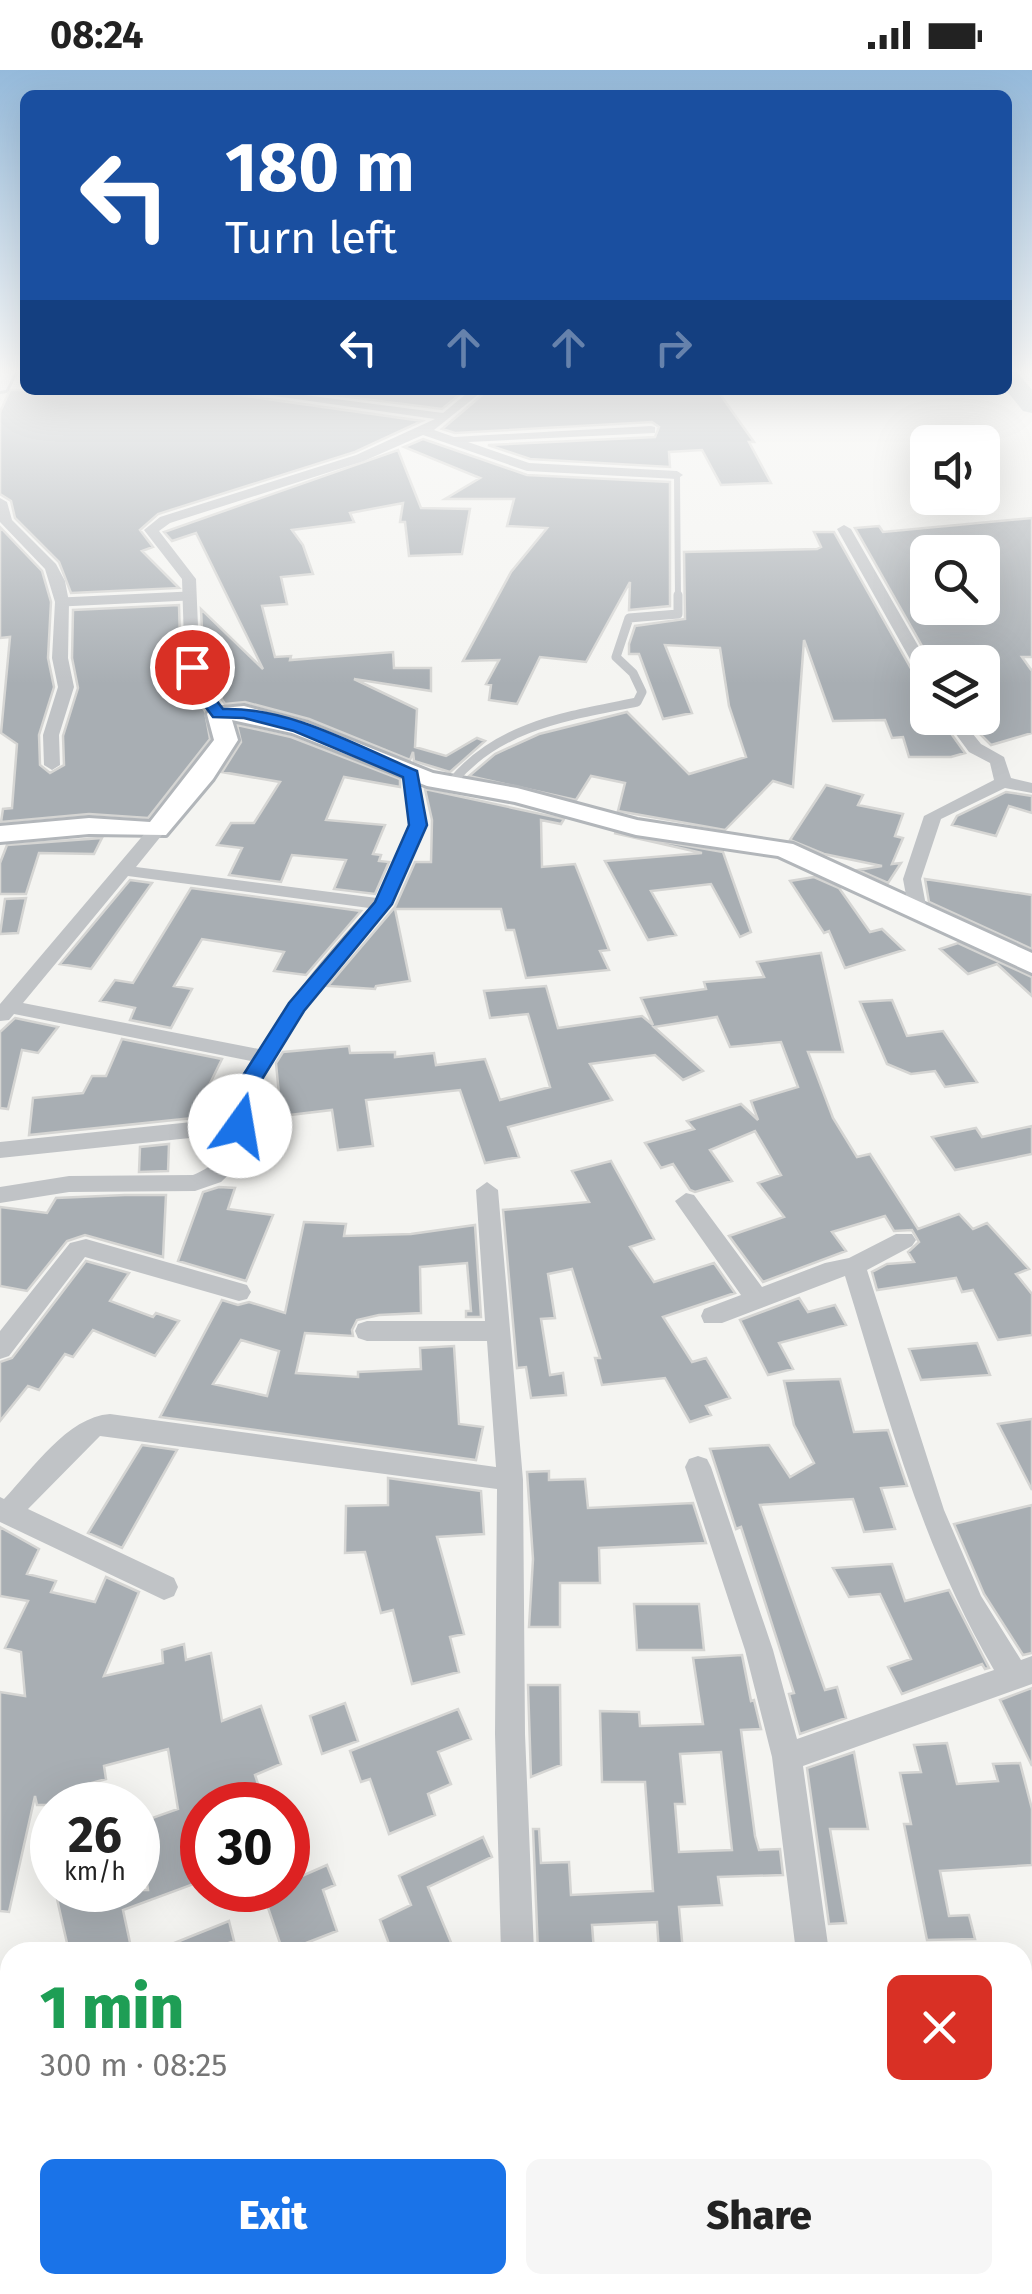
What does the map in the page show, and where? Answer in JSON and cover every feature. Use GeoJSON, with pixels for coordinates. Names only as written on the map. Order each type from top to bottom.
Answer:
{"type":"FeatureCollection","features":[{"type":"Feature","properties":{"kind":"street"},"geometry":{"type":"LineString","coordinates":[[264,1057],[5,1013],[120,870],[204,774],[226,740],[219,714],[196,683],[187,615],[189,578],[151,530],[165,520],[304,476]]}},
{"type":"Feature","properties":{"kind":"street"},"geometry":{"type":"LineString","coordinates":[[0,502],[6,522],[51,567],[58,581],[62,602],[60,658],[66,687],[51,736],[52,765]]}},
{"type":"Feature","properties":{"kind":"street"},"geometry":{"type":"LineString","coordinates":[[844,529],[910,645]]}},
{"type":"Feature","properties":{"kind":"street"},"geometry":{"type":"LineString","coordinates":[[219,714],[244,713],[300,728],[411,775],[517,795],[636,827],[784,850],[1032,964]]}},
{"type":"Feature","properties":{"kind":"street"},"geometry":{"type":"LineString","coordinates":[[965,735],[975,748],[998,761],[1003,782]]}},
{"type":"Feature","properties":{"kind":"street"},"geometry":{"type":"LineString","coordinates":[[0,1196],[69,1184],[196,1183],[213,1176],[236,1154],[245,1088],[296,1008],[348,940],[383,904],[418,825],[411,775]]}},
{"type":"Feature","properties":{"kind":"street"},"geometry":{"type":"LineString","coordinates":[[918,912],[912,878],[933,816],[1003,782],[1032,788]]}},
{"type":"Feature","properties":{"kind":"street"},"geometry":{"type":"LineString","coordinates":[[0,834],[89,826],[157,830]]}},
{"type":"Feature","properties":{"kind":"street"},"geometry":{"type":"LineString","coordinates":[[120,870],[383,904]]}},
{"type":"Feature","properties":{"kind":"street"},"geometry":{"type":"LineString","coordinates":[[0,1150],[240,1126]]}},
{"type":"Feature","properties":{"kind":"street"},"geometry":{"type":"LineString","coordinates":[[487,1190],[510,1480],[510,1734],[518,1942]]}},
{"type":"Feature","properties":{"kind":"street"},"geometry":{"type":"LineString","coordinates":[[686,1200],[757,1298]]}},
{"type":"Feature","properties":{"kind":"street"},"geometry":{"type":"LineString","coordinates":[[713,1316],[833,1269],[854,1266],[904,1240]]}},
{"type":"Feature","properties":{"kind":"street"},"geometry":{"type":"LineString","coordinates":[[0,1350],[78,1249],[86,1248],[238,1292]]}},
{"type":"Feature","properties":{"kind":"street"},"geometry":{"type":"LineString","coordinates":[[787,1757],[1023,1673],[971,1604],[930,1510],[854,1266]]}},
{"type":"Feature","properties":{"kind":"street"},"geometry":{"type":"LineString","coordinates":[[368,1331],[498,1332]]}},
{"type":"Feature","properties":{"kind":"street"},"geometry":{"type":"LineString","coordinates":[[164,1587],[4,1511],[85,1433],[95,1426],[110,1425],[510,1480]]}},
{"type":"Feature","properties":{"kind":"street"},"geometry":{"type":"LineString","coordinates":[[698,1467],[759,1650],[787,1757],[812,1942]]}},
{"type":"Feature","properties":{"kind":"lane"},"geometry":{"type":"LineString","coordinates":[[452,782],[466,760],[526,728],[637,702],[642,692],[633,673],[616,657],[629,618],[678,614],[678,476]]}},
{"type":"Feature","properties":{"kind":"lane"},"geometry":{"type":"LineString","coordinates":[[62,602],[188,596]]}},
{"type":"Feature","properties":{"kind":"building"},"geometry":{"type":"Polygon","coordinates":[[[0,476],[279,476],[158,514],[140,530],[153,547],[142,551],[179,588],[71,593],[59,562],[15,518],[11,501],[0,494],[0,476]]]}},
{"type":"Feature","properties":{"kind":"building"},"geometry":{"type":"Polygon","coordinates":[[[324,476],[408,476],[421,508],[470,509],[462,554],[409,556],[405,522],[400,522],[403,503],[350,513],[354,522],[292,530],[303,545],[313,574],[281,577],[287,604],[262,606],[275,657],[291,656],[290,660],[393,652],[394,668],[431,668],[431,691],[354,679],[417,709],[415,747],[446,756],[477,738],[485,741],[450,772],[414,761],[413,752],[410,760],[309,719],[245,702],[225,704],[204,673],[201,609],[263,669],[196,533],[172,541],[164,532],[324,476]]]}},
{"type":"Feature","properties":{"kind":"building"},"geometry":{"type":"Polygon","coordinates":[[[475,476],[670,482],[670,606],[629,610],[630,582],[586,662],[540,657],[517,704],[489,700],[491,685],[486,684],[499,660],[463,661],[511,572],[547,528],[507,526],[514,499],[445,499],[480,478],[475,476]]]}},
{"type":"Feature","properties":{"kind":"building"},"geometry":{"type":"Polygon","coordinates":[[[716,476],[767,476],[771,483],[721,485],[716,476]]]}},
{"type":"Feature","properties":{"kind":"building"},"geometry":{"type":"Polygon","coordinates":[[[1032,518],[1032,657],[1022,657],[1032,671],[1032,733],[991,745],[981,735],[1000,735],[1000,645],[921,645],[910,625],[1000,625],[1000,535],[910,535],[910,625],[855,528],[879,526],[883,532],[1032,518]]]}},
{"type":"Feature","properties":{"kind":"building"},"geometry":{"type":"Polygon","coordinates":[[[0,527],[42,571],[51,602],[48,658],[54,687],[39,735],[40,765],[50,773],[64,765],[63,736],[78,688],[72,658],[73,610],[179,605],[181,674],[205,711],[210,739],[148,818],[89,814],[1,822],[3,809],[12,808],[17,744],[1,733],[10,637],[0,638],[0,527]]]}},
{"type":"Feature","properties":{"kind":"building"},"geometry":{"type":"Polygon","coordinates":[[[814,532],[834,532],[910,667],[910,735],[952,735],[965,753],[909,757],[903,737],[892,738],[885,720],[833,721],[804,640],[793,787],[773,781],[725,830],[618,811],[625,783],[591,776],[576,800],[469,776],[495,754],[539,734],[627,712],[689,774],[746,757],[729,706],[720,648],[665,645],[692,713],[663,719],[639,654],[629,654],[635,626],[685,619],[684,552],[821,547],[814,532]]]}},
{"type":"Feature","properties":{"kind":"building"},"geometry":{"type":"Polygon","coordinates":[[[237,725],[291,737],[400,779],[400,787],[344,777],[326,820],[385,825],[373,854],[381,855],[379,861],[389,862],[375,894],[334,889],[346,860],[292,855],[281,882],[229,875],[242,848],[217,845],[231,823],[254,823],[280,782],[222,772],[241,742],[237,725]]]}},
{"type":"Feature","properties":{"kind":"building"},"geometry":{"type":"Polygon","coordinates":[[[826,785],[863,795],[858,805],[903,814],[895,836],[903,838],[892,864],[901,863],[888,883],[858,870],[882,866],[824,854],[790,840],[826,785]]]}},
{"type":"Feature","properties":{"kind":"building"},"geometry":{"type":"Polygon","coordinates":[[[425,789],[564,819],[561,824],[541,820],[542,867],[575,864],[609,950],[600,951],[609,970],[526,978],[514,930],[506,930],[501,909],[395,909],[410,981],[375,989],[328,986],[395,907],[415,862],[431,862],[432,820],[425,789]]]}},
{"type":"Feature","properties":{"kind":"building"},"geometry":{"type":"Polygon","coordinates":[[[1006,792],[1032,796],[1032,813],[1009,806],[996,836],[952,825],[957,816],[1006,792]]]}},
{"type":"Feature","properties":{"kind":"building"},"geometry":{"type":"Polygon","coordinates":[[[614,833],[723,852],[751,932],[740,937],[711,884],[651,891],[676,935],[648,940],[605,861],[702,853],[614,833]]]}},
{"type":"Feature","properties":{"kind":"building"},"geometry":{"type":"Polygon","coordinates":[[[102,838],[94,854],[39,853],[26,894],[0,894],[0,863],[7,845],[102,838]]]}},
{"type":"Feature","properties":{"kind":"building"},"geometry":{"type":"Polygon","coordinates":[[[814,877],[839,888],[870,932],[882,929],[904,950],[845,968],[829,931],[824,933],[790,881],[814,877]]]}},
{"type":"Feature","properties":{"kind":"building"},"geometry":{"type":"Polygon","coordinates":[[[925,879],[1032,895],[1032,949],[929,902],[925,879]]]}},
{"type":"Feature","properties":{"kind":"building"},"geometry":{"type":"Polygon","coordinates":[[[130,880],[152,883],[91,969],[60,964],[130,880]]]}},
{"type":"Feature","properties":{"kind":"building"},"geometry":{"type":"Polygon","coordinates":[[[191,888],[361,911],[306,975],[274,971],[284,952],[202,939],[174,986],[192,989],[171,1028],[130,1020],[135,1008],[100,1001],[115,980],[133,983],[191,888]]]}},
{"type":"Feature","properties":{"kind":"building"},"geometry":{"type":"Polygon","coordinates":[[[26,898],[18,933],[0,934],[5,899],[26,898]]]}},
{"type":"Feature","properties":{"kind":"building"},"geometry":{"type":"Polygon","coordinates":[[[958,943],[1032,977],[1032,996],[997,964],[968,974],[940,949],[958,943]]]}},
{"type":"Feature","properties":{"kind":"building"},"geometry":{"type":"Polygon","coordinates":[[[821,953],[843,1052],[808,1052],[833,1118],[857,1157],[870,1154],[918,1229],[959,1214],[973,1229],[987,1223],[1029,1269],[1016,1274],[1032,1294],[1032,1335],[998,1340],[973,1290],[962,1292],[956,1278],[877,1290],[872,1272],[887,1264],[914,1262],[908,1252],[919,1242],[912,1230],[894,1231],[885,1216],[832,1232],[846,1251],[763,1282],[729,1236],[784,1217],[758,1183],[781,1175],[755,1131],[710,1150],[732,1181],[695,1192],[673,1164],[661,1168],[645,1143],[694,1129],[687,1121],[741,1104],[758,1120],[751,1101],[798,1087],[781,1042],[730,1047],[717,1017],[654,1027],[703,1071],[683,1080],[655,1055],[590,1064],[612,1100],[508,1127],[519,1157],[485,1163],[460,1090],[366,1100],[373,1146],[338,1150],[332,1110],[281,1116],[276,1063],[283,1052],[349,1046],[350,1053],[395,1052],[395,1057],[434,1053],[436,1065],[485,1059],[500,1100],[550,1087],[528,1014],[490,1018],[484,991],[546,986],[558,1028],[642,1016],[653,1025],[641,998],[706,989],[704,982],[764,977],[757,962],[821,953]]]}},
{"type":"Feature","properties":{"kind":"building"},"geometry":{"type":"Polygon","coordinates":[[[892,1000],[907,1036],[943,1031],[977,1082],[945,1087],[935,1071],[911,1074],[887,1064],[860,1002],[892,1000]]]}},
{"type":"Feature","properties":{"kind":"building"},"geometry":{"type":"Polygon","coordinates":[[[15,1018],[58,1027],[38,1053],[22,1050],[8,1109],[0,1108],[0,1032],[15,1018]]]}},
{"type":"Feature","properties":{"kind":"building"},"geometry":{"type":"Polygon","coordinates":[[[122,1039],[222,1059],[193,1118],[29,1135],[33,1098],[83,1093],[92,1076],[106,1076],[122,1039]]]}},
{"type":"Feature","properties":{"kind":"building"},"geometry":{"type":"Polygon","coordinates":[[[1032,1126],[1032,1154],[955,1170],[932,1137],[976,1128],[982,1137],[1032,1126]]]}},
{"type":"Feature","properties":{"kind":"building"},"geometry":{"type":"Polygon","coordinates":[[[169,1144],[168,1171],[139,1172],[140,1147],[169,1144]]]}},
{"type":"Feature","properties":{"kind":"building"},"geometry":{"type":"Polygon","coordinates":[[[611,1161],[654,1239],[630,1247],[654,1282],[714,1263],[735,1293],[663,1317],[692,1362],[706,1358],[730,1398],[706,1406],[711,1415],[690,1422],[665,1378],[602,1385],[595,1358],[600,1358],[572,1269],[548,1274],[555,1318],[541,1319],[550,1375],[563,1373],[566,1395],[531,1398],[526,1367],[517,1368],[503,1210],[589,1202],[572,1171],[611,1161]]]}},
{"type":"Feature","properties":{"kind":"building"},"geometry":{"type":"Polygon","coordinates":[[[235,1188],[228,1209],[273,1215],[246,1281],[178,1261],[203,1192],[235,1188]]]}},
{"type":"Feature","properties":{"kind":"building"},"geometry":{"type":"Polygon","coordinates":[[[166,1195],[163,1257],[85,1235],[67,1241],[27,1291],[0,1286],[0,1207],[47,1213],[56,1198],[166,1195]]]}},
{"type":"Feature","properties":{"kind":"building"},"geometry":{"type":"Polygon","coordinates":[[[304,1222],[346,1224],[344,1236],[411,1234],[475,1225],[481,1317],[466,1317],[466,1311],[471,1311],[467,1263],[420,1267],[421,1313],[357,1320],[353,1336],[305,1333],[296,1373],[358,1377],[358,1372],[421,1369],[420,1348],[454,1346],[459,1424],[483,1427],[476,1460],[160,1417],[222,1300],[238,1305],[249,1302],[285,1313],[304,1222]],[[241,1340],[213,1384],[267,1396],[279,1351],[241,1340]]]}},
{"type":"Feature","properties":{"kind":"building"},"geometry":{"type":"Polygon","coordinates":[[[86,1261],[129,1273],[110,1301],[153,1317],[156,1313],[179,1321],[155,1356],[93,1330],[73,1357],[65,1354],[39,1390],[28,1386],[0,1421],[0,1362],[12,1358],[86,1261]]]}},
{"type":"Feature","properties":{"kind":"building"},"geometry":{"type":"Polygon","coordinates":[[[799,1298],[808,1312],[835,1305],[846,1325],[779,1343],[793,1369],[768,1375],[740,1320],[799,1298]]]}},
{"type":"Feature","properties":{"kind":"building"},"geometry":{"type":"Polygon","coordinates":[[[977,1343],[990,1375],[921,1380],[909,1349],[977,1343]]]}},
{"type":"Feature","properties":{"kind":"building"},"geometry":{"type":"Polygon","coordinates":[[[840,1379],[854,1432],[888,1430],[907,1486],[881,1488],[895,1529],[864,1532],[853,1499],[760,1505],[825,1690],[837,1687],[846,1718],[800,1734],[789,1694],[794,1693],[741,1527],[736,1529],[710,1449],[769,1445],[790,1477],[814,1463],[794,1425],[784,1381],[840,1379]]]}},
{"type":"Feature","properties":{"kind":"building"},"geometry":{"type":"Polygon","coordinates":[[[1032,1419],[1032,1490],[998,1424],[1032,1419]]]}},
{"type":"Feature","properties":{"kind":"building"},"geometry":{"type":"Polygon","coordinates":[[[142,1445],[177,1450],[122,1548],[88,1533],[142,1445]]]}},
{"type":"Feature","properties":{"kind":"building"},"geometry":{"type":"Polygon","coordinates":[[[549,1471],[549,1480],[585,1479],[588,1508],[693,1503],[706,1543],[599,1548],[600,1583],[560,1583],[560,1627],[529,1627],[533,1559],[527,1472],[549,1471]]]}},
{"type":"Feature","properties":{"kind":"building"},"geometry":{"type":"Polygon","coordinates":[[[388,1478],[481,1491],[484,1534],[437,1537],[464,1634],[450,1637],[459,1672],[412,1684],[393,1610],[381,1613],[365,1552],[345,1553],[346,1506],[388,1505],[388,1478]]]}},
{"type":"Feature","properties":{"kind":"building"},"geometry":{"type":"Polygon","coordinates":[[[1032,1505],[1032,1653],[1023,1655],[984,1594],[954,1524],[1032,1505]]]}},
{"type":"Feature","properties":{"kind":"building"},"geometry":{"type":"Polygon","coordinates":[[[0,1527],[39,1549],[27,1574],[56,1581],[51,1592],[95,1602],[106,1577],[139,1592],[104,1676],[163,1663],[162,1650],[184,1644],[186,1660],[211,1653],[222,1721],[261,1706],[281,1764],[255,1775],[257,1782],[180,1782],[180,1889],[160,1896],[160,1815],[178,1809],[168,1749],[104,1766],[106,1779],[95,1782],[30,1782],[30,1818],[9,1912],[0,1911],[0,1692],[25,1696],[21,1652],[5,1648],[28,1601],[0,1596],[0,1527]]]}},
{"type":"Feature","properties":{"kind":"building"},"geometry":{"type":"Polygon","coordinates":[[[892,1564],[905,1601],[949,1590],[989,1668],[982,1664],[902,1694],[888,1667],[911,1659],[880,1594],[849,1597],[833,1568],[892,1564]]]}},
{"type":"Feature","properties":{"kind":"building"},"geometry":{"type":"Polygon","coordinates":[[[634,1604],[699,1604],[704,1650],[637,1650],[634,1604]]]}},
{"type":"Feature","properties":{"kind":"building"},"geometry":{"type":"Polygon","coordinates":[[[742,1655],[761,1729],[741,1730],[755,1836],[759,1850],[780,1849],[783,1875],[718,1877],[722,1905],[679,1907],[682,1942],[658,1942],[657,1922],[592,1925],[593,1942],[538,1942],[533,1829],[539,1829],[541,1863],[569,1862],[571,1895],[653,1891],[645,1782],[602,1782],[600,1711],[639,1712],[640,1726],[703,1724],[693,1658],[742,1655]],[[721,1752],[680,1754],[685,1804],[675,1804],[679,1852],[732,1850],[721,1752]]]}},
{"type":"Feature","properties":{"kind":"building"},"geometry":{"type":"Polygon","coordinates":[[[528,1685],[560,1685],[561,1765],[531,1777],[528,1685]]]}},
{"type":"Feature","properties":{"kind":"building"},"geometry":{"type":"Polygon","coordinates":[[[1032,1688],[1032,1766],[1000,1700],[1032,1688]]]}},
{"type":"Feature","properties":{"kind":"building"},"geometry":{"type":"Polygon","coordinates":[[[345,1703],[358,1741],[322,1754],[310,1716],[345,1703]]]}},
{"type":"Feature","properties":{"kind":"building"},"geometry":{"type":"Polygon","coordinates":[[[458,1709],[471,1739],[438,1752],[451,1784],[428,1794],[435,1815],[389,1834],[370,1779],[361,1782],[350,1751],[458,1709]]]}},
{"type":"Feature","properties":{"kind":"building"},"geometry":{"type":"Polygon","coordinates":[[[947,1743],[957,1784],[998,1781],[993,1764],[1020,1763],[1032,1809],[1032,1865],[940,1871],[949,1916],[969,1915],[975,1939],[927,1940],[904,1824],[911,1824],[900,1773],[921,1772],[914,1745],[947,1743]]]}},
{"type":"Feature","properties":{"kind":"building"},"geometry":{"type":"Polygon","coordinates":[[[854,1752],[868,1829],[830,1829],[846,1923],[829,1924],[807,1768],[854,1752]]]}},
{"type":"Feature","properties":{"kind":"building"},"geometry":{"type":"Polygon","coordinates":[[[483,1837],[492,1857],[428,1887],[451,1942],[388,1942],[380,1920],[411,1905],[399,1876],[483,1837]]]}},
{"type":"Feature","properties":{"kind":"building"},"geometry":{"type":"Polygon","coordinates":[[[327,1865],[335,1885],[323,1890],[337,1931],[309,1942],[280,1942],[269,1912],[310,1912],[310,1872],[327,1865]]]}},
{"type":"Feature","properties":{"kind":"building"},"geometry":{"type":"Polygon","coordinates":[[[60,1912],[123,1912],[130,1942],[67,1942],[60,1912]]]}},
{"type":"Feature","properties":{"kind":"building"},"geometry":{"type":"Polygon","coordinates":[[[229,1921],[234,1941],[231,1942],[177,1942],[229,1921]]]}},
{"type":"Feature","properties":{"kind":"route"},"geometry":{"type":"LineString","coordinates":[[192,667],[196,683],[214,702],[219,714],[244,713],[300,728],[411,775],[418,825],[383,904],[348,940],[296,1008],[245,1088],[240,1126]]}}]}
